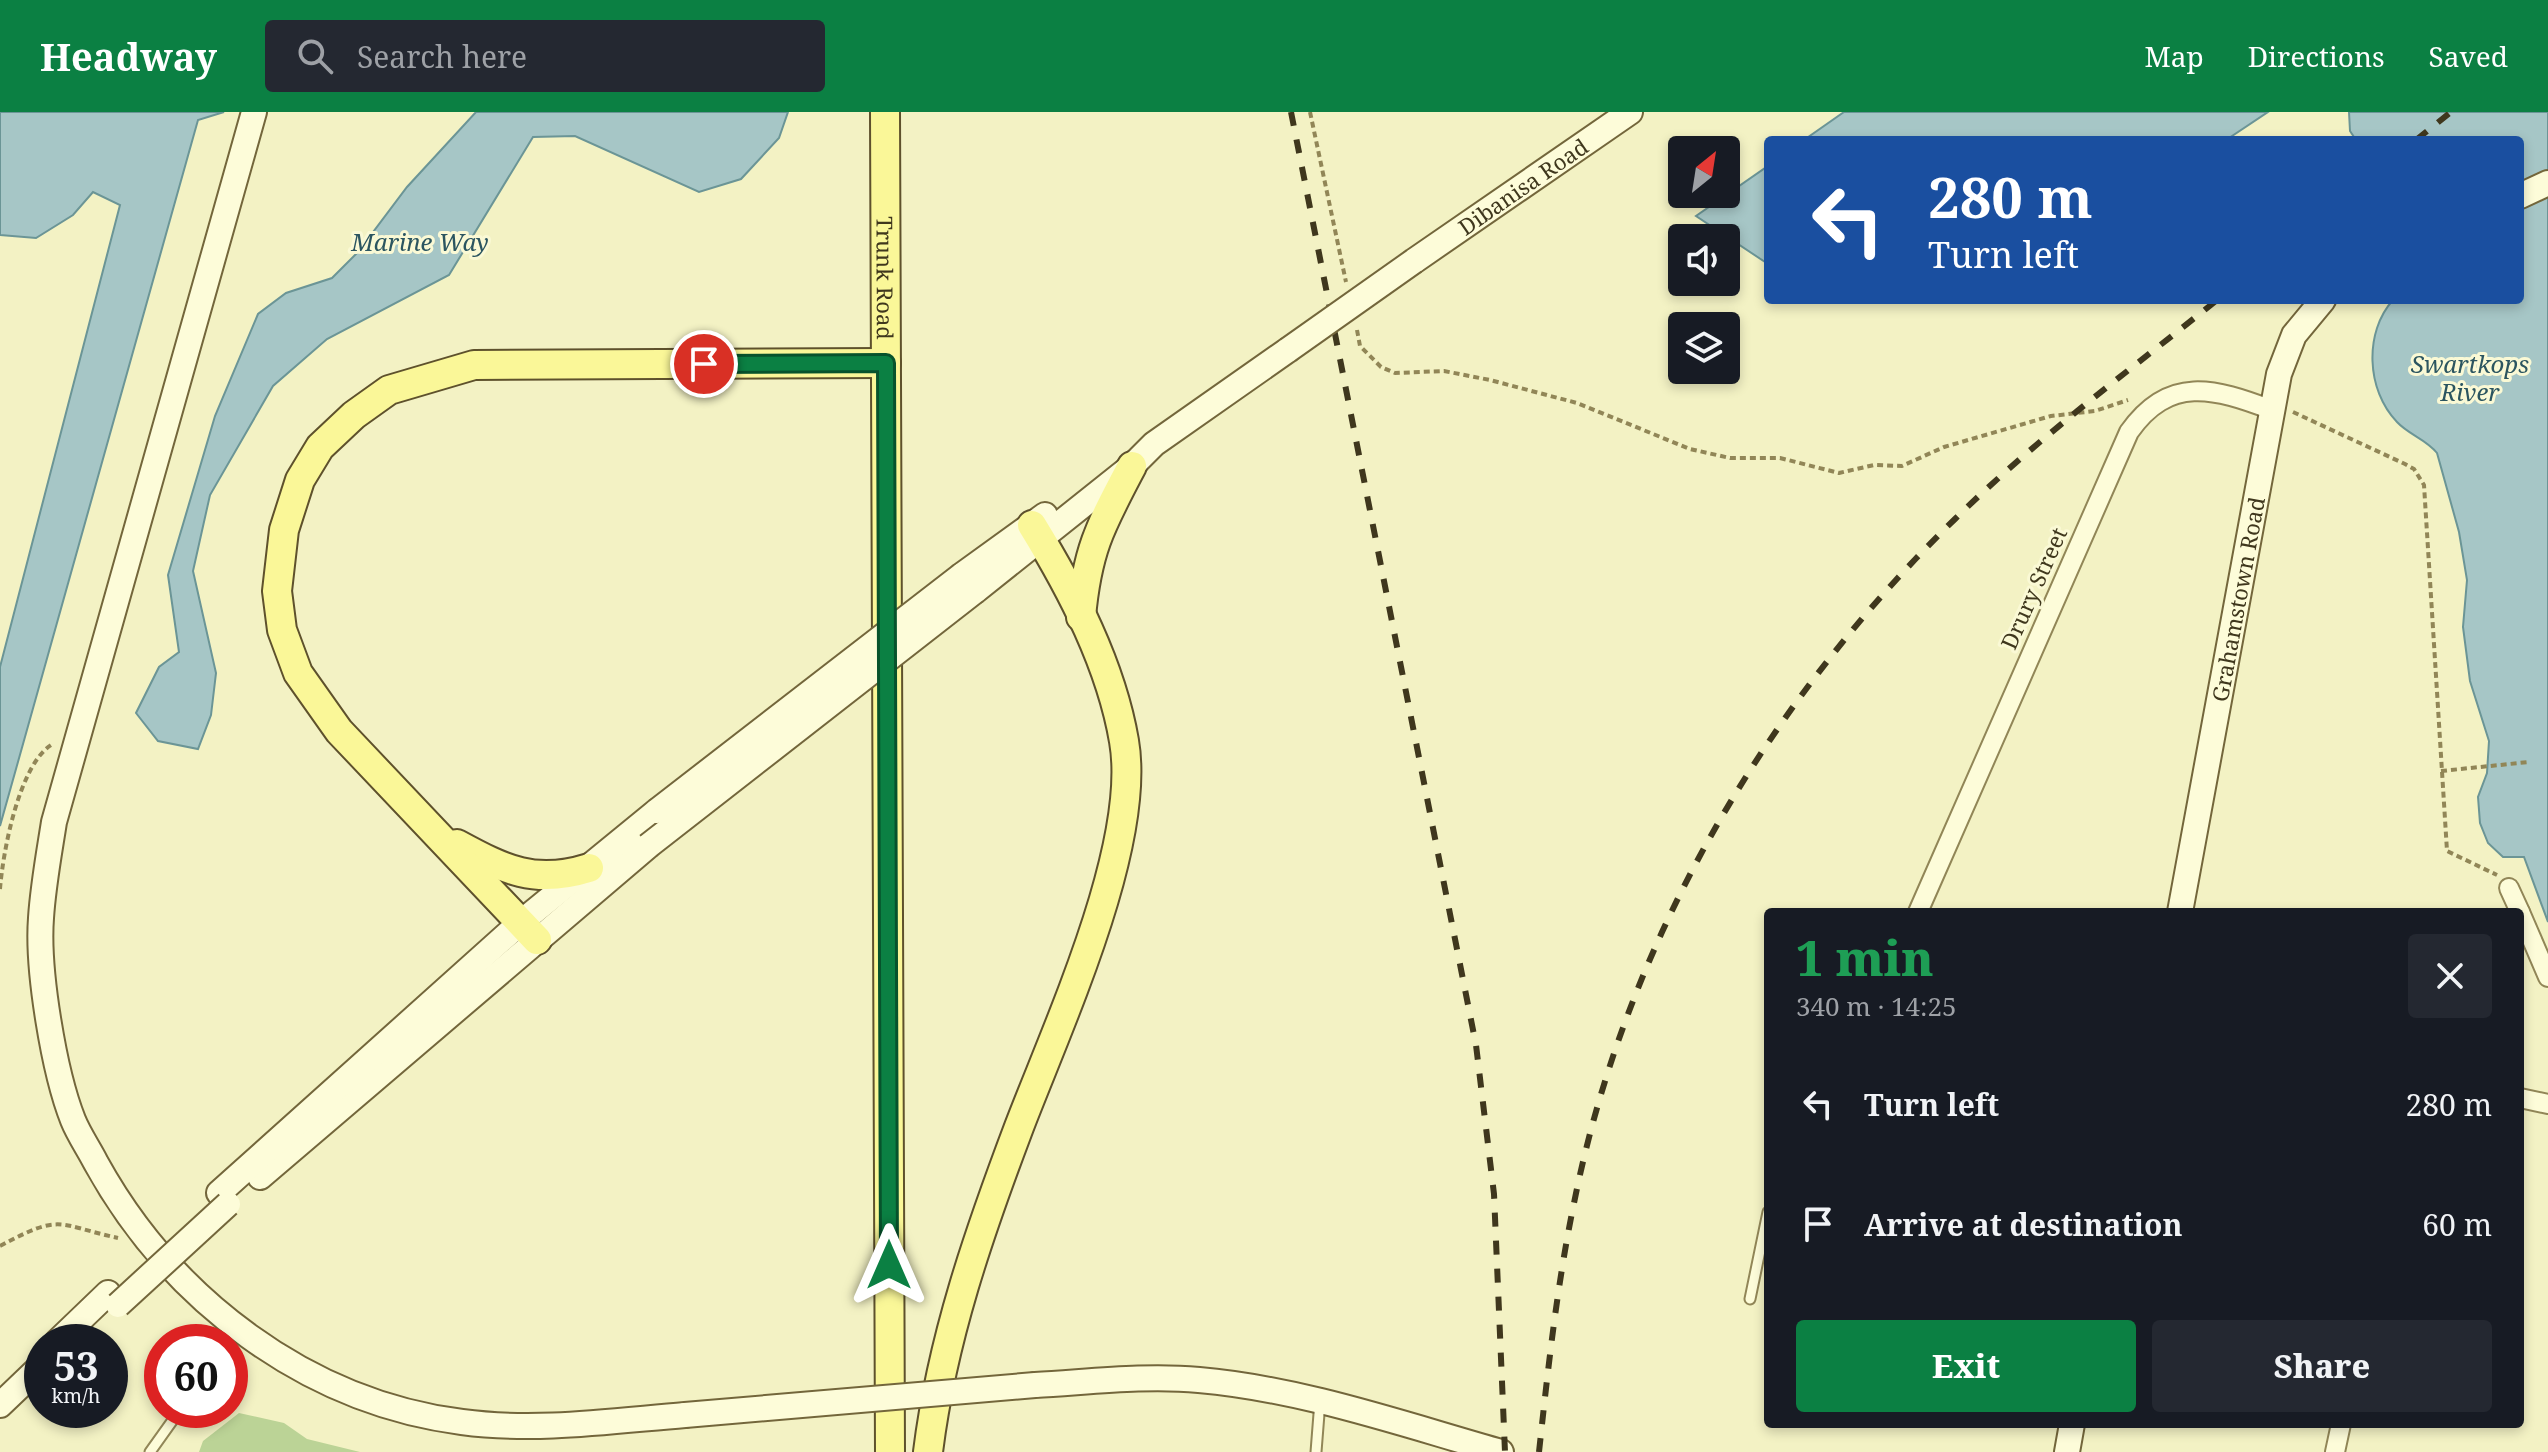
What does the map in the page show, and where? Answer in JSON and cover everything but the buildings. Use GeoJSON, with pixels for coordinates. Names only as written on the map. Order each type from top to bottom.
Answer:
{"type":"FeatureCollection","features":[{"type":"Feature","properties":{"kind":"main road"},"geometry":{"type":"LineString","coordinates":[[254,112],[54,822],[40,919],[43,968],[56,1052],[73,1120],[112,1192],[142,1238],[237,1335],[336,1387],[378,1403],[461,1422],[570,1425],[1145,1378],[1197,1380],[1320,1401],[1501,1452]]}},
{"type":"Feature","properties":{"kind":"main road","name":"Trunk Road"},"geometry":{"type":"LineString","coordinates":[[885,112],[890,1452]]}},
{"type":"Feature","properties":{"kind":"main road","name":"Dibanisa Road"},"geometry":{"type":"LineString","coordinates":[[1154,444],[1630,112]]}},
{"type":"Feature","properties":{"kind":"main road"},"geometry":{"type":"LineString","coordinates":[[2524,194],[2548,183]]}},
{"type":"Feature","properties":{"kind":"main road","name":"Grahamstown Road"},"geometry":{"type":"LineString","coordinates":[[2181,908],[2272,406],[2285,353],[2294,335],[2320,304]]}},
{"type":"Feature","properties":{"kind":"main road"},"geometry":{"type":"LineString","coordinates":[[529,932],[339,731],[298,673],[282,630],[277,591],[284,530],[300,480],[320,447],[354,415],[389,390],[474,365],[886,363]]}},
{"type":"Feature","properties":{"kind":"main road"},"geometry":{"type":"LineString","coordinates":[[529,932],[589,868],[657,811],[1036,532],[1132,466],[1154,444]]}},
{"type":"Feature","properties":{"kind":"main road"},"geometry":{"type":"LineString","coordinates":[[1036,532],[1094,478],[1154,444]]}},
{"type":"Feature","properties":{"kind":"main road"},"geometry":{"type":"LineString","coordinates":[[1081,617],[1088,562],[1096,535],[1132,466]]}},
{"type":"Feature","properties":{"kind":"main road"},"geometry":{"type":"LineString","coordinates":[[928,1452],[944,1358],[974,1249],[1085,954],[1124,817],[1125,742],[1111,686],[1081,617],[1036,532]]}},
{"type":"Feature","properties":{"kind":"main road"},"geometry":{"type":"LineString","coordinates":[[80,1324],[113,1299],[529,932],[648,846],[968,583]]}},
{"type":"Feature","properties":{"kind":"main road"},"geometry":{"type":"LineString","coordinates":[[432,830],[487,860],[530,875],[549,878],[589,868]]}},
{"type":"Feature","properties":{"kind":"main road"},"geometry":{"type":"LineString","coordinates":[[91,1324],[113,1299]]}},
{"type":"Feature","properties":{"kind":"main road"},"geometry":{"type":"LineString","coordinates":[[0,1405],[24,1382]]}},
{"type":"Feature","properties":{"kind":"main road"},"geometry":{"type":"LineString","coordinates":[[2067,1452],[2071,1428]]}},
{"type":"Feature","properties":{"kind":"street","name":"Drury Street"},"geometry":{"type":"LineString","coordinates":[[1917,908],[2122,446],[2142,413],[2162,398],[2195,391],[2272,406]]}},
{"type":"Feature","properties":{"kind":"street"},"geometry":{"type":"LineString","coordinates":[[2509,888],[2518,908]]}},
{"type":"Feature","properties":{"kind":"street"},"geometry":{"type":"LineString","coordinates":[[2524,921],[2548,977]]}},
{"type":"Feature","properties":{"kind":"street"},"geometry":{"type":"LineString","coordinates":[[2524,1099],[2548,1104]]}},
{"type":"Feature","properties":{"kind":"street"},"geometry":{"type":"LineString","coordinates":[[2335,1452],[2340,1428]]}},
{"type":"Feature","properties":{"kind":"lane"},"geometry":{"type":"LineString","coordinates":[[1750,1299],[1764,1231]]}},
{"type":"Feature","properties":{"kind":"lane"},"geometry":{"type":"LineString","coordinates":[[1316,1452],[1320,1401]]}},
{"type":"Feature","properties":{"kind":"lane"},"geometry":{"type":"LineString","coordinates":[[150,1452],[167,1428]]}},
{"type":"Feature","properties":{"kind":"path"},"geometry":{"type":"LineString","coordinates":[[1310,112],[1347,284]]}},
{"type":"Feature","properties":{"kind":"path"},"geometry":{"type":"LineString","coordinates":[[1354,315],[1360,346],[1381,367],[1395,373],[1444,371],[1490,380],[1577,403],[1690,449],[1730,458],[1780,458],[1839,473],[1874,465],[1902,466],[1944,447],[2051,416],[2095,411],[2132,399]]}},
{"type":"Feature","properties":{"kind":"path"},"geometry":{"type":"LineString","coordinates":[[2272,406],[2405,464],[2420,477],[2426,494],[2447,851],[2503,878],[2509,888]]}},
{"type":"Feature","properties":{"kind":"path"},"geometry":{"type":"LineString","coordinates":[[0,889],[8,838],[33,763],[48,746],[77,740]]}},
{"type":"Feature","properties":{"kind":"path"},"geometry":{"type":"LineString","coordinates":[[2441,771],[2529,762]]}},
{"type":"Feature","properties":{"kind":"path"},"geometry":{"type":"LineString","coordinates":[[0,1246],[48,1223],[72,1225],[119,1238],[142,1238]]}},
{"type":"Feature","properties":{"kind":"green space"},"geometry":{"type":"Polygon","coordinates":[[[248,1415],[284,1423],[307,1439],[360,1452],[199,1452],[203,1441],[220,1428],[248,1428],[248,1415]]]}},
{"type":"Feature","properties":{"kind":"water"},"geometry":{"type":"Polygon","coordinates":[[[0,112],[224,112],[198,120],[0,826],[0,667],[120,205],[93,192],[73,215],[36,238],[0,235],[0,112]]]}},
{"type":"Feature","properties":{"kind":"water","name":"Marine Way"},"geometry":{"type":"Polygon","coordinates":[[[476,112],[788,112],[779,138],[741,179],[699,192],[575,136],[533,137],[449,275],[327,339],[273,386],[210,495],[193,571],[216,673],[211,715],[198,749],[158,741],[136,713],[159,667],[179,652],[168,575],[215,416],[258,314],[286,293],[332,278],[358,252],[407,187],[476,112]]]}},
{"type":"Feature","properties":{"kind":"water"},"geometry":{"type":"Polygon","coordinates":[[[1844,112],[2268,112],[2232,136],[1810,136],[1844,112]]]}},
{"type":"Feature","properties":{"kind":"water","name":"Swartkops River"},"geometry":{"type":"Polygon","coordinates":[[[2349,112],[2548,112],[2548,922],[2524,857],[2503,857],[2488,843],[2480,823],[2478,797],[2487,773],[2489,741],[2470,681],[2463,627],[2467,580],[2459,532],[2437,453],[2397,422],[2387,409],[2374,378],[2372,361],[2377,328],[2390,304],[2524,304],[2524,136],[2353,136],[2349,112]]]}},
{"type":"Feature","properties":{"kind":"water"},"geometry":{"type":"Polygon","coordinates":[[[1764,169],[1764,261],[1740,245],[1740,224],[1708,224],[1696,216],[1708,208],[1740,208],[1740,185],[1764,169]]]}},
{"type":"Feature","properties":{"kind":"railway"},"geometry":{"type":"LineString","coordinates":[[1291,112],[1476,1045],[1494,1194],[1505,1452]]}},
{"type":"Feature","properties":{"kind":"railway"},"geometry":{"type":"LineString","coordinates":[[2421,136],[2451,112]]}},
{"type":"Feature","properties":{"kind":"railway"},"geometry":{"type":"LineString","coordinates":[[1539,1452],[1563,1265],[1574,1203],[1598,1106],[1629,1012],[1667,921],[1713,832],[1765,748],[1823,667],[1886,591],[1955,519],[2018,461],[2212,304]]}},
{"type":"Feature","properties":{"kind":"route"},"geometry":{"type":"LineString","coordinates":[[704,364],[886,363],[889,1265]]}}]}
